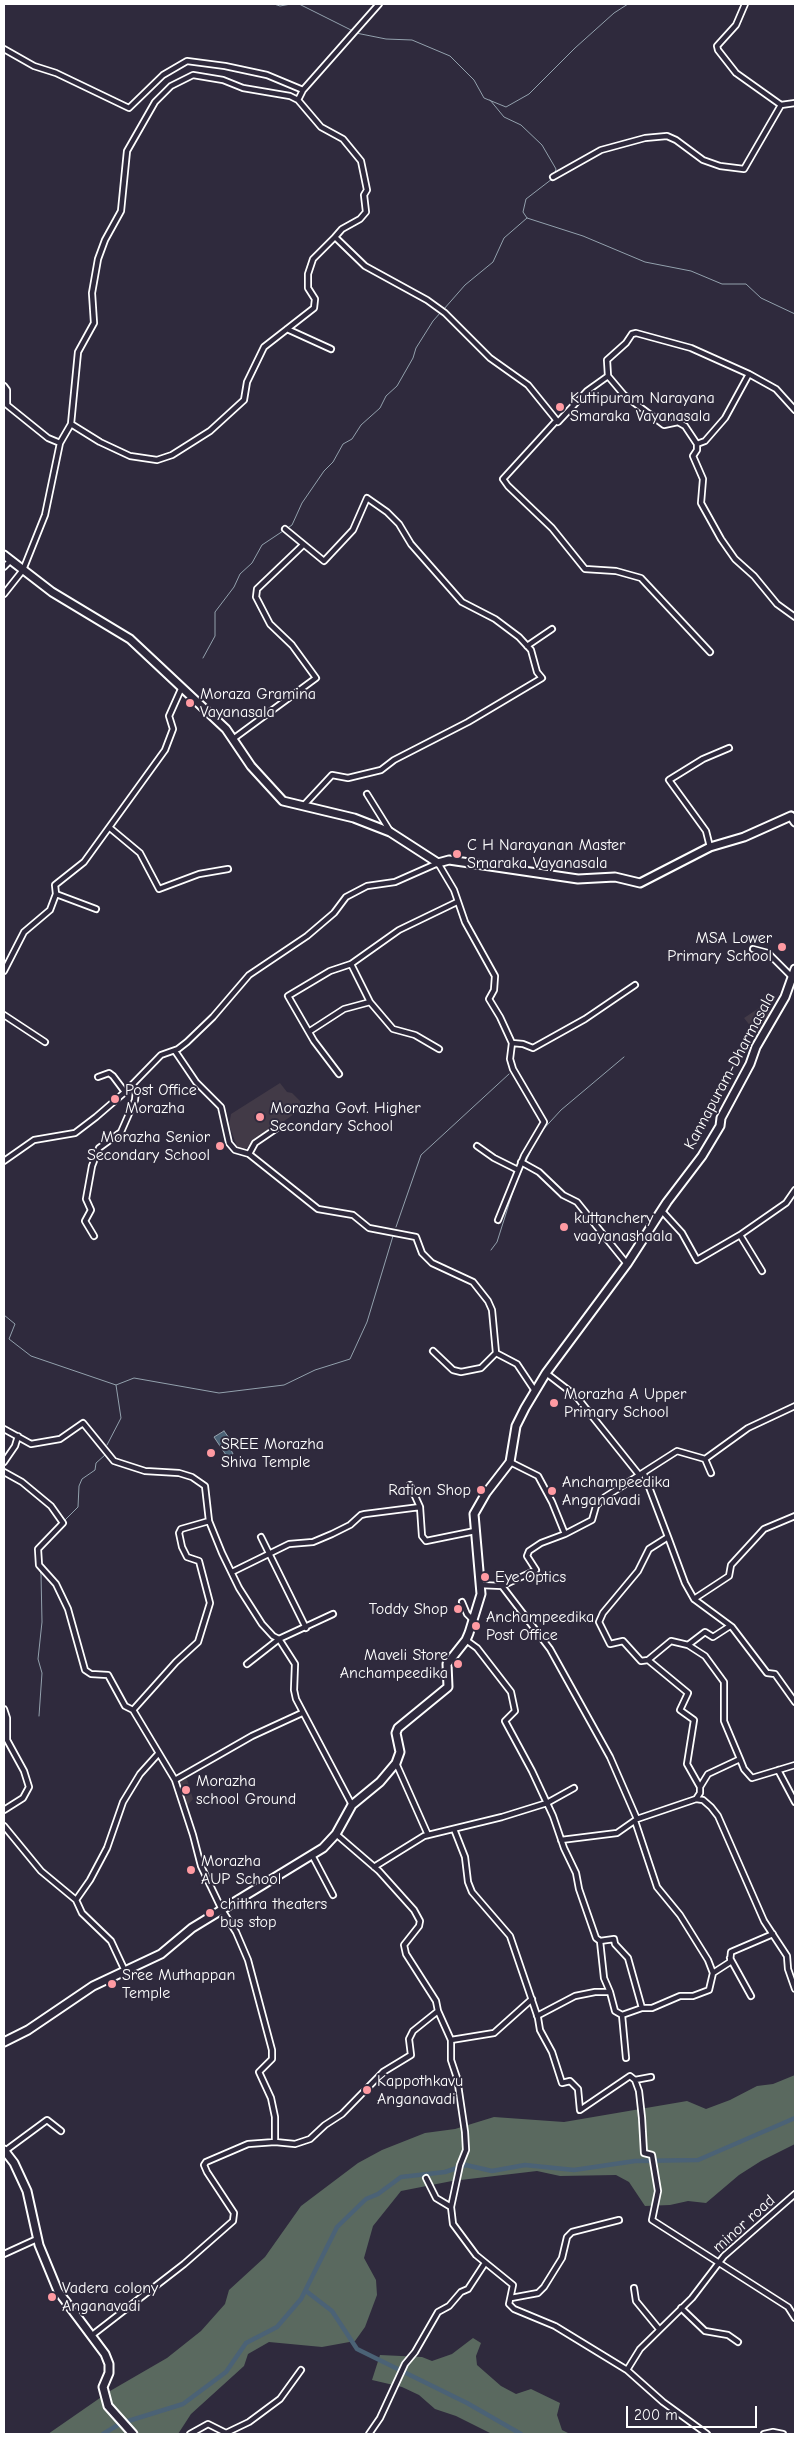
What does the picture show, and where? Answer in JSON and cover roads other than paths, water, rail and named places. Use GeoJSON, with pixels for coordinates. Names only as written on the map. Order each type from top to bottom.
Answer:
{"type":"FeatureCollection","features":[{"type":"Feature","properties":{"kind":"main road"},"geometry":{"type":"LineString","coordinates":[[4,555],[52,592],[130,639],[226,729],[251,766],[284,801],[354,818],[390,832],[438,863],[449,860],[578,879],[615,878],[640,883],[710,847],[744,837],[791,816],[795,822]]}},
{"type":"Feature","properties":{"kind":"main road","name":"Kannapuram-Dharmasala"},"geometry":{"type":"LineString","coordinates":[[396,1762],[400,1752],[396,1733],[398,1728],[448,1687],[449,1678],[446,1667],[466,1640],[480,1600],[474,1514],[486,1493],[510,1462],[516,1426],[546,1374],[627,1264],[662,1210],[689,1176],[720,1126],[721,1118],[750,1064],[756,1047],[785,996],[795,969]]}},
{"type":"Feature","properties":{"kind":"main road"},"geometry":{"type":"LineString","coordinates":[[4,2042],[28,2030],[93,1986],[161,1954],[192,1928],[212,1919],[222,1910],[323,1848],[336,1834],[352,1805],[380,1782],[396,1762]]}},
{"type":"Feature","properties":{"kind":"main road"},"geometry":{"type":"LineString","coordinates":[[4,2151],[14,2163],[27,2191],[37,2239],[58,2291],[105,2354],[109,2364],[109,2373],[103,2387],[108,2406],[133,2434]]}},
{"type":"Feature","properties":{"kind":"street"},"geometry":{"type":"LineString","coordinates":[[298,100],[303,90],[379,4]]}},
{"type":"Feature","properties":{"kind":"street"},"geometry":{"type":"LineString","coordinates":[[745,4],[736,25],[717,46],[718,50],[736,73],[781,105],[795,103]]}},
{"type":"Feature","properties":{"kind":"street"},"geometry":{"type":"LineString","coordinates":[[4,49],[34,66],[56,73],[129,108],[163,75],[188,61],[198,64],[225,66],[267,76],[303,90]]}},
{"type":"Feature","properties":{"kind":"street"},"geometry":{"type":"LineString","coordinates":[[198,64],[201,75]]}},
{"type":"Feature","properties":{"kind":"street"},"geometry":{"type":"LineString","coordinates":[[4,594],[23,570],[45,515],[60,443],[71,424],[78,352],[94,324],[92,293],[98,259],[105,240],[121,211],[127,151],[150,109],[162,94],[186,77],[201,75],[235,83],[243,88],[290,96],[298,100],[321,126],[343,139],[361,161],[367,190],[364,195],[366,212],[360,219],[342,228],[313,259],[308,274],[308,288],[315,299],[314,308],[264,347],[247,382],[244,400],[210,431],[172,455],[157,460],[130,456],[100,442],[71,424]]}},
{"type":"Feature","properties":{"kind":"street"},"geometry":{"type":"LineString","coordinates":[[553,177],[601,150],[645,138],[667,136],[676,140],[703,160],[720,166],[744,169],[781,105]]}},
{"type":"Feature","properties":{"kind":"street"},"geometry":{"type":"LineString","coordinates":[[335,237],[365,266],[445,313],[490,358],[528,385],[556,421]]}},
{"type":"Feature","properties":{"kind":"street"},"geometry":{"type":"LineString","coordinates":[[287,329],[331,349]]}},
{"type":"Feature","properties":{"kind":"street"},"geometry":{"type":"LineString","coordinates":[[795,410],[789,400],[776,389],[749,374],[691,348],[632,334],[626,343],[607,360],[608,376],[624,395],[664,425],[678,422],[684,426],[697,444],[697,450],[693,456],[703,479],[701,503],[721,539],[736,559],[754,576],[777,604],[795,617]]}},
{"type":"Feature","properties":{"kind":"street"},"geometry":{"type":"LineString","coordinates":[[697,444],[705,441],[725,418],[749,374]]}},
{"type":"Feature","properties":{"kind":"street"},"geometry":{"type":"LineString","coordinates":[[608,376],[587,391],[558,422],[556,421],[503,479],[552,528],[585,569],[616,571],[641,578],[710,652]]}},
{"type":"Feature","properties":{"kind":"street"},"geometry":{"type":"LineString","coordinates":[[4,386],[7,390],[7,405],[48,438],[60,443]]}},
{"type":"Feature","properties":{"kind":"street"},"geometry":{"type":"LineString","coordinates":[[285,529],[302,546],[324,561],[353,530],[367,498],[387,512],[399,524],[411,544],[462,602],[495,618],[531,650],[537,672],[542,678],[468,722],[394,760],[381,770],[348,778],[332,775],[304,806]]}},
{"type":"Feature","properties":{"kind":"street"},"geometry":{"type":"LineString","coordinates":[[233,739],[316,678],[292,645],[270,624],[256,597],[257,589],[302,546]]}},
{"type":"Feature","properties":{"kind":"street"},"geometry":{"type":"LineString","coordinates":[[4,567],[11,560]]}},
{"type":"Feature","properties":{"kind":"street"},"geometry":{"type":"LineString","coordinates":[[527,646],[552,630]]}},
{"type":"Feature","properties":{"kind":"street"},"geometry":{"type":"LineString","coordinates":[[4,971],[24,932],[50,910],[56,894],[55,885],[84,862],[110,828],[170,740],[173,729],[169,716],[182,687]]}},
{"type":"Feature","properties":{"kind":"street"},"geometry":{"type":"LineString","coordinates":[[710,847],[706,831],[668,780],[702,759],[729,748]]}},
{"type":"Feature","properties":{"kind":"street"},"geometry":{"type":"LineString","coordinates":[[367,794],[390,832]]}},
{"type":"Feature","properties":{"kind":"street"},"geometry":{"type":"LineString","coordinates":[[110,828],[140,853],[159,889],[199,874],[228,869]]}},
{"type":"Feature","properties":{"kind":"street"},"geometry":{"type":"LineString","coordinates":[[4,1161],[34,1140],[75,1133],[125,1092],[160,1055],[175,1051],[213,1017],[249,975],[307,936],[334,913],[346,897],[367,886],[395,882],[438,863],[454,890],[465,922],[495,976],[494,990],[489,999],[512,1043],[510,1059],[512,1069],[544,1122],[538,1129],[524,1163],[518,1170],[498,1220]]}},
{"type":"Feature","properties":{"kind":"street"},"geometry":{"type":"LineString","coordinates":[[56,894],[96,909]]}},
{"type":"Feature","properties":{"kind":"street"},"geometry":{"type":"LineString","coordinates":[[339,1074],[314,1041],[310,1031],[288,996],[330,971],[351,964],[399,930],[457,902]]}},
{"type":"Feature","properties":{"kind":"street"},"geometry":{"type":"LineString","coordinates":[[753,949],[768,954],[792,977]]}},
{"type":"Feature","properties":{"kind":"street"},"geometry":{"type":"LineString","coordinates":[[351,964],[370,1002],[393,1029],[415,1035],[439,1049]]}},
{"type":"Feature","properties":{"kind":"street"},"geometry":{"type":"LineString","coordinates":[[512,1043],[523,1044],[533,1048],[585,1019],[635,985]]}},
{"type":"Feature","properties":{"kind":"street"},"geometry":{"type":"LineString","coordinates":[[310,1031],[344,1009],[370,1002]]}},
{"type":"Feature","properties":{"kind":"street"},"geometry":{"type":"LineString","coordinates":[[4,1015],[44,1042]]}},
{"type":"Feature","properties":{"kind":"street"},"geometry":{"type":"LineString","coordinates":[[175,1051],[196,1082],[221,1107],[229,1143],[235,1150],[248,1154],[318,1209],[353,1215],[369,1228],[416,1237],[422,1253],[432,1263],[474,1282],[488,1301],[492,1310],[496,1353]]}},
{"type":"Feature","properties":{"kind":"street"},"geometry":{"type":"LineString","coordinates":[[98,1077],[109,1073],[125,1092]]}},
{"type":"Feature","properties":{"kind":"street"},"geometry":{"type":"LineString","coordinates":[[94,1236],[85,1221],[91,1210],[86,1199],[92,1166],[99,1148],[121,1132],[135,1100],[136,1091],[133,1084]]}},
{"type":"Feature","properties":{"kind":"street"},"geometry":{"type":"LineString","coordinates":[[248,1154],[255,1143],[277,1128]]}},
{"type":"Feature","properties":{"kind":"street"},"geometry":{"type":"LineString","coordinates":[[477,1146],[494,1158],[518,1170]]}},
{"type":"Feature","properties":{"kind":"street"},"geometry":{"type":"LineString","coordinates":[[524,1163],[564,1195],[578,1202],[627,1264]]}},
{"type":"Feature","properties":{"kind":"street"},"geometry":{"type":"LineString","coordinates":[[662,1210],[682,1233],[697,1260],[740,1235],[786,1203],[795,1190]]}},
{"type":"Feature","properties":{"kind":"street"},"geometry":{"type":"LineString","coordinates":[[740,1235],[762,1271]]}},
{"type":"Feature","properties":{"kind":"street"},"geometry":{"type":"LineString","coordinates":[[434,1351],[453,1370],[461,1372],[481,1368],[496,1353]]}},
{"type":"Feature","properties":{"kind":"street"},"geometry":{"type":"LineString","coordinates":[[496,1353],[517,1364],[535,1391]]}},
{"type":"Feature","properties":{"kind":"street"},"geometry":{"type":"LineString","coordinates":[[546,1374],[576,1396],[642,1475],[685,1582],[694,1599],[730,1626],[767,1673],[776,1674],[795,1702]]}},
{"type":"Feature","properties":{"kind":"street"},"geometry":{"type":"LineString","coordinates":[[705,1459],[748,1428],[795,1406]]}},
{"type":"Feature","properties":{"kind":"street"},"geometry":{"type":"LineString","coordinates":[[4,1429],[31,1444],[60,1439],[83,1423],[114,1461],[145,1470],[179,1473],[192,1477],[205,1486],[209,1522],[232,1572],[262,1624],[273,1636],[279,1639],[294,1664],[294,1690],[302,1713],[352,1805]]}},
{"type":"Feature","properties":{"kind":"street"},"geometry":{"type":"LineString","coordinates":[[4,1462],[15,1446],[18,1436]]}},
{"type":"Feature","properties":{"kind":"street"},"geometry":{"type":"LineString","coordinates":[[480,1585],[502,1586],[536,1570],[527,1556],[529,1551],[541,1543],[588,1523],[592,1520],[596,1506],[605,1497],[677,1451],[705,1459]]}},
{"type":"Feature","properties":{"kind":"street"},"geometry":{"type":"LineString","coordinates":[[705,1459],[711,1474]]}},
{"type":"Feature","properties":{"kind":"street"},"geometry":{"type":"LineString","coordinates":[[510,1462],[538,1476],[552,1502],[565,1534]]}},
{"type":"Feature","properties":{"kind":"street"},"geometry":{"type":"LineString","coordinates":[[4,1472],[37,1494],[51,1506],[62,1522],[38,1549],[39,1565],[56,1584],[68,1609],[85,1670],[91,1674],[108,1675],[125,1706],[134,1710],[158,1754],[175,1780],[194,1835],[201,1866],[222,1910],[236,1932],[248,1960],[267,2028],[272,2059],[259,2072],[272,2098],[275,2117],[275,2142]]}},
{"type":"Feature","properties":{"kind":"street"},"geometry":{"type":"LineString","coordinates":[[410,1485],[420,1507],[422,1536],[426,1540],[475,1530]]}},
{"type":"Feature","properties":{"kind":"street"},"geometry":{"type":"LineString","coordinates":[[232,1572],[289,1544],[313,1542],[332,1534],[350,1525],[360,1515],[420,1507]]}},
{"type":"Feature","properties":{"kind":"street"},"geometry":{"type":"LineString","coordinates":[[694,1599],[729,1576],[732,1565],[764,1529],[795,1516]]}},
{"type":"Feature","properties":{"kind":"street"},"geometry":{"type":"LineString","coordinates":[[134,1710],[176,1662],[198,1642],[210,1603],[199,1561],[187,1557],[182,1547],[180,1533],[181,1529],[209,1522]]}},
{"type":"Feature","properties":{"kind":"street"},"geometry":{"type":"LineString","coordinates":[[260,1537],[306,1628]]}},
{"type":"Feature","properties":{"kind":"street"},"geometry":{"type":"LineString","coordinates":[[668,1537],[648,1549],[638,1571],[600,1617],[600,1622],[610,1644],[623,1641],[641,1661],[648,1660],[671,1641],[688,1645],[705,1656],[724,1682],[724,1721],[744,1769],[752,1778],[795,1765]]}},
{"type":"Feature","properties":{"kind":"street"},"geometry":{"type":"LineString","coordinates":[[502,1586],[514,1599],[550,1649],[610,1758],[636,1820],[657,1887],[680,1915],[708,1960],[713,1973],[709,1990],[693,1996],[680,1996],[652,2008],[642,2008],[622,2015]]}},
{"type":"Feature","properties":{"kind":"street"},"geometry":{"type":"LineString","coordinates":[[462,1602],[467,1614],[472,1619]]}},
{"type":"Feature","properties":{"kind":"street"},"geometry":{"type":"LineString","coordinates":[[248,1664],[279,1639],[334,1614]]}},
{"type":"Feature","properties":{"kind":"street"},"geometry":{"type":"LineString","coordinates":[[688,1645],[705,1632],[712,1636],[730,1626]]}},
{"type":"Feature","properties":{"kind":"street"},"geometry":{"type":"LineString","coordinates":[[466,1640],[477,1648],[511,1692],[515,1711],[505,1721],[547,1803],[576,1873],[579,1889],[596,1938],[600,1941],[604,1978],[616,2011],[622,2015]]}},
{"type":"Feature","properties":{"kind":"street"},"geometry":{"type":"LineString","coordinates":[[648,1660],[688,1692],[680,1710],[694,1720],[687,1764],[700,1787],[700,1793],[696,1799]]}},
{"type":"Feature","properties":{"kind":"street"},"geometry":{"type":"LineString","coordinates":[[4,1709],[7,1718],[7,1740],[24,1771],[29,1788],[23,1798],[4,1810]]}},
{"type":"Feature","properties":{"kind":"street"},"geometry":{"type":"LineString","coordinates":[[175,1780],[252,1736],[302,1713]]}},
{"type":"Feature","properties":{"kind":"street"},"geometry":{"type":"LineString","coordinates":[[76,1900],[90,1880],[107,1848],[123,1802],[140,1774],[158,1754]]}},
{"type":"Feature","properties":{"kind":"street"},"geometry":{"type":"LineString","coordinates":[[700,1787],[708,1774],[740,1759]]}},
{"type":"Feature","properties":{"kind":"street"},"geometry":{"type":"LineString","coordinates":[[396,1762],[428,1834]]}},
{"type":"Feature","properties":{"kind":"street"},"geometry":{"type":"LineString","coordinates":[[778,1770],[795,1802]]}},
{"type":"Feature","properties":{"kind":"street"},"geometry":{"type":"LineString","coordinates":[[374,1867],[428,1834],[502,1817],[547,1803],[574,1788]]}},
{"type":"Feature","properties":{"kind":"street"},"geometry":{"type":"LineString","coordinates":[[561,1840],[600,1834],[607,1836],[617,1833],[636,1820],[696,1799],[706,1802],[718,1816],[764,1921],[787,1956],[788,1969],[795,1990]]}},
{"type":"Feature","properties":{"kind":"street"},"geometry":{"type":"LineString","coordinates":[[4,1826],[41,1871],[76,1900],[82,1913],[111,1941],[125,1971]]}},
{"type":"Feature","properties":{"kind":"street"},"geometry":{"type":"LineString","coordinates":[[454,1829],[465,1857],[468,1882],[472,1892],[510,1936],[540,2030],[552,2052],[562,2083],[570,2081],[578,2089],[580,2110],[630,2076],[635,2080],[640,2100],[644,2153],[653,2159],[658,2191],[652,2220],[788,2307],[795,2318]]}},
{"type":"Feature","properties":{"kind":"street"},"geometry":{"type":"LineString","coordinates":[[336,1834],[407,1899],[420,1921],[419,1926],[404,1945],[406,1954],[436,2001],[450,2040],[451,2060],[457,2078],[465,2132],[466,2150],[459,2167],[451,2207],[453,2224],[476,2255],[513,2285],[509,2304],[514,2309],[555,2326],[627,2370],[663,2402],[708,2434]]}},
{"type":"Feature","properties":{"kind":"street"},"geometry":{"type":"LineString","coordinates":[[312,1855],[333,1895]]}},
{"type":"Feature","properties":{"kind":"street"},"geometry":{"type":"LineString","coordinates":[[713,1973],[730,1962],[731,1952],[773,1934]]}},
{"type":"Feature","properties":{"kind":"street"},"geometry":{"type":"LineString","coordinates":[[600,1941],[614,1939],[615,1944],[628,1958],[642,2008]]}},
{"type":"Feature","properties":{"kind":"street"},"geometry":{"type":"LineString","coordinates":[[730,1958],[752,1996]]}},
{"type":"Feature","properties":{"kind":"street"},"geometry":{"type":"LineString","coordinates":[[537,2016],[575,1996],[595,1992],[610,1992]]}},
{"type":"Feature","properties":{"kind":"street"},"geometry":{"type":"LineString","coordinates":[[450,2040],[494,2033],[532,2000]]}},
{"type":"Feature","properties":{"kind":"street"},"geometry":{"type":"LineString","coordinates":[[90,2336],[206,2247],[233,2221],[234,2213],[207,2172],[204,2165],[206,2162],[248,2144],[275,2142],[295,2144],[310,2139],[325,2125],[342,2114],[383,2072],[411,2055],[409,2039],[413,2031],[438,2011]]}},
{"type":"Feature","properties":{"kind":"street"},"geometry":{"type":"LineString","coordinates":[[622,2015],[626,2058]]}},
{"type":"Feature","properties":{"kind":"street"},"geometry":{"type":"LineString","coordinates":[[635,2080],[651,2077]]}},
{"type":"Feature","properties":{"kind":"street"},"geometry":{"type":"LineString","coordinates":[[4,2151],[47,2120],[61,2130]]}},
{"type":"Feature","properties":{"kind":"street"},"geometry":{"type":"LineString","coordinates":[[426,2178],[436,2198],[451,2207]]}},
{"type":"Feature","properties":{"kind":"street","name":"minor road"},"geometry":{"type":"LineString","coordinates":[[627,2370],[640,2350],[692,2298],[718,2263],[795,2194]]}},
{"type":"Feature","properties":{"kind":"street"},"geometry":{"type":"LineString","coordinates":[[510,2298],[538,2293],[544,2287],[562,2258],[567,2237],[572,2232],[619,2220]]}},
{"type":"Feature","properties":{"kind":"street"},"geometry":{"type":"LineString","coordinates":[[4,2254],[37,2239]]}},
{"type":"Feature","properties":{"kind":"street"},"geometry":{"type":"LineString","coordinates":[[369,2434],[380,2418],[402,2370],[438,2312],[449,2306],[461,2292],[468,2289],[485,2263]]}},
{"type":"Feature","properties":{"kind":"street"},"geometry":{"type":"LineString","coordinates":[[634,2288],[636,2300],[659,2329]]}},
{"type":"Feature","properties":{"kind":"street"},"geometry":{"type":"LineString","coordinates":[[681,2308],[705,2331],[728,2335],[738,2342]]}},
{"type":"Feature","properties":{"kind":"street"},"geometry":{"type":"LineString","coordinates":[[190,2434],[208,2424],[214,2425],[225,2433],[259,2416],[280,2399],[300,2370]]}},
{"type":"Feature","properties":{"kind":"street"},"geometry":{"type":"LineString","coordinates":[[764,2434],[773,2432],[783,2434]]}},
{"type":"Feature","properties":{"kind":"water"},"geometry":{"type":"Polygon","coordinates":[[[224,1431],[234,1445],[230,1448],[233,1454],[228,1458],[214,1437],[224,1431]]]}},
{"type":"Feature","properties":{"kind":"waterway"},"geometry":{"type":"LineString","coordinates":[[274,4],[280,6],[291,4]]}},
{"type":"Feature","properties":{"kind":"waterway"},"geometry":{"type":"LineString","coordinates":[[299,4],[353,31]]}},
{"type":"Feature","properties":{"kind":"waterway"},"geometry":{"type":"LineString","coordinates":[[356,33],[386,39],[412,40],[450,56],[474,80],[484,98],[506,107],[529,94],[575,48],[614,13],[628,4]]}},
{"type":"Feature","properties":{"kind":"waterway"},"geometry":{"type":"LineString","coordinates":[[490,100],[504,117],[521,125],[542,145],[556,169],[555,173]]}},
{"type":"Feature","properties":{"kind":"waterway"},"geometry":{"type":"LineString","coordinates":[[552,179],[526,199],[523,212],[527,218],[583,236],[645,262],[691,271],[722,284],[746,284],[761,298],[795,314]]}},
{"type":"Feature","properties":{"kind":"waterway"},"geometry":{"type":"LineString","coordinates":[[444,309],[465,285],[493,262],[504,238],[527,218]]}},
{"type":"Feature","properties":{"kind":"waterway"},"geometry":{"type":"LineString","coordinates":[[203,658],[215,636],[215,612],[234,587],[240,574],[252,563],[262,545],[292,525],[302,503],[324,471],[333,462],[343,444],[352,439],[361,425],[380,408],[386,396],[397,386],[413,358],[416,348],[441,312]]}},
{"type":"Feature","properties":{"kind":"waterway"},"geometry":{"type":"LineString","coordinates":[[539,1134],[561,1110],[624,1057]]}},
{"type":"Feature","properties":{"kind":"waterway"},"geometry":{"type":"LineString","coordinates":[[396,1227],[421,1155],[509,1074]]}},
{"type":"Feature","properties":{"kind":"waterway"},"geometry":{"type":"LineString","coordinates":[[491,1250],[497,1242],[515,1185],[534,1144]]}},
{"type":"Feature","properties":{"kind":"waterway"},"geometry":{"type":"LineString","coordinates":[[4,1315],[15,1324],[9,1339],[31,1356],[116,1385],[134,1378],[219,1393],[284,1385],[315,1370],[350,1359],[367,1322],[393,1236]]}},
{"type":"Feature","properties":{"kind":"waterway"},"geometry":{"type":"LineString","coordinates":[[107,1445],[121,1418],[116,1385]]}},
{"type":"Feature","properties":{"kind":"waterway"},"geometry":{"type":"LineString","coordinates":[[64,1521],[78,1507],[79,1486],[82,1479],[95,1470],[96,1463],[105,1455]]}},
{"type":"Feature","properties":{"kind":"waterway"},"geometry":{"type":"LineString","coordinates":[[48,1536],[60,1523]]}},
{"type":"Feature","properties":{"kind":"waterway"},"geometry":{"type":"LineString","coordinates":[[39,1568],[41,1574],[42,1622],[38,1659],[42,1673],[39,1716]]}},
{"type":"Feature","properties":{"kind":"waterway"},"geometry":{"type":"LineString","coordinates":[[125,2422],[183,2404],[226,2372],[246,2343],[277,2327],[301,2299],[337,2227],[366,2199],[378,2194],[401,2177],[445,2172],[466,2165],[492,2171],[525,2165],[574,2170],[635,2161],[698,2160],[795,2118]]}},
{"type":"Feature","properties":{"kind":"waterway"},"geometry":{"type":"LineString","coordinates":[[306,2291],[332,2311],[357,2349],[467,2403],[521,2434]]}},
{"type":"Feature","properties":{"kind":"waterway"},"geometry":{"type":"LineString","coordinates":[[103,2434],[118,2425]]}},
{"type":"Feature","properties":{"kind":"place","name":"Kuttipuram Narayana Smaraka Vayanasala"},"geometry":{"type":"Point","coordinates":[560,407]}},
{"type":"Feature","properties":{"kind":"place","name":"Moraza Gramina Vayanasala"},"geometry":{"type":"Point","coordinates":[190,703]}},
{"type":"Feature","properties":{"kind":"place","name":"C H Narayanan Master Smaraka Vayanasala"},"geometry":{"type":"Point","coordinates":[457,854]}},
{"type":"Feature","properties":{"kind":"place","name":"MSA Lower Primary School"},"geometry":{"type":"Point","coordinates":[782,947]}},
{"type":"Feature","properties":{"kind":"place","name":"Post Office Morazha"},"geometry":{"type":"Point","coordinates":[115,1099]}},
{"type":"Feature","properties":{"kind":"place","name":"Morazha Govt. Higher Secondary School"},"geometry":{"type":"Point","coordinates":[260,1117]}},
{"type":"Feature","properties":{"kind":"place","name":"Morazha Senior Secondary School"},"geometry":{"type":"Point","coordinates":[220,1146]}},
{"type":"Feature","properties":{"kind":"place","name":"kuttanchery vaayanashaala"},"geometry":{"type":"Point","coordinates":[564,1227]}},
{"type":"Feature","properties":{"kind":"place","name":"Morazha A Upper Primary School"},"geometry":{"type":"Point","coordinates":[554,1403]}},
{"type":"Feature","properties":{"kind":"place","name":"SREE Morazha Shiva Temple"},"geometry":{"type":"Point","coordinates":[211,1453]}},
{"type":"Feature","properties":{"kind":"place","name":"Ration Shop"},"geometry":{"type":"Point","coordinates":[481,1490]}},
{"type":"Feature","properties":{"kind":"place","name":"Anchampeedika Anganavadi"},"geometry":{"type":"Point","coordinates":[552,1491]}},
{"type":"Feature","properties":{"kind":"place","name":"Eye Optics"},"geometry":{"type":"Point","coordinates":[485,1577]}},
{"type":"Feature","properties":{"kind":"place","name":"Toddy Shop"},"geometry":{"type":"Point","coordinates":[458,1609]}},
{"type":"Feature","properties":{"kind":"place","name":"Anchampeedika Post Office"},"geometry":{"type":"Point","coordinates":[476,1626]}},
{"type":"Feature","properties":{"kind":"place","name":"Maveli Store Anchampeedika"},"geometry":{"type":"Point","coordinates":[458,1664]}},
{"type":"Feature","properties":{"kind":"place","name":"Morazha school Ground"},"geometry":{"type":"Point","coordinates":[186,1790]}},
{"type":"Feature","properties":{"kind":"place","name":"Morazha AUP School"},"geometry":{"type":"Point","coordinates":[191,1870]}},
{"type":"Feature","properties":{"kind":"place","name":"chithra theaters bus stop"},"geometry":{"type":"Point","coordinates":[210,1913]}},
{"type":"Feature","properties":{"kind":"place","name":"Sree Muthappan Temple"},"geometry":{"type":"Point","coordinates":[112,1984]}},
{"type":"Feature","properties":{"kind":"place","name":"Kappothkavu Anganavadi"},"geometry":{"type":"Point","coordinates":[367,2090]}},
{"type":"Feature","properties":{"kind":"place","name":"Vadera colony Anganavadi"},"geometry":{"type":"Point","coordinates":[52,2297]}}]}
